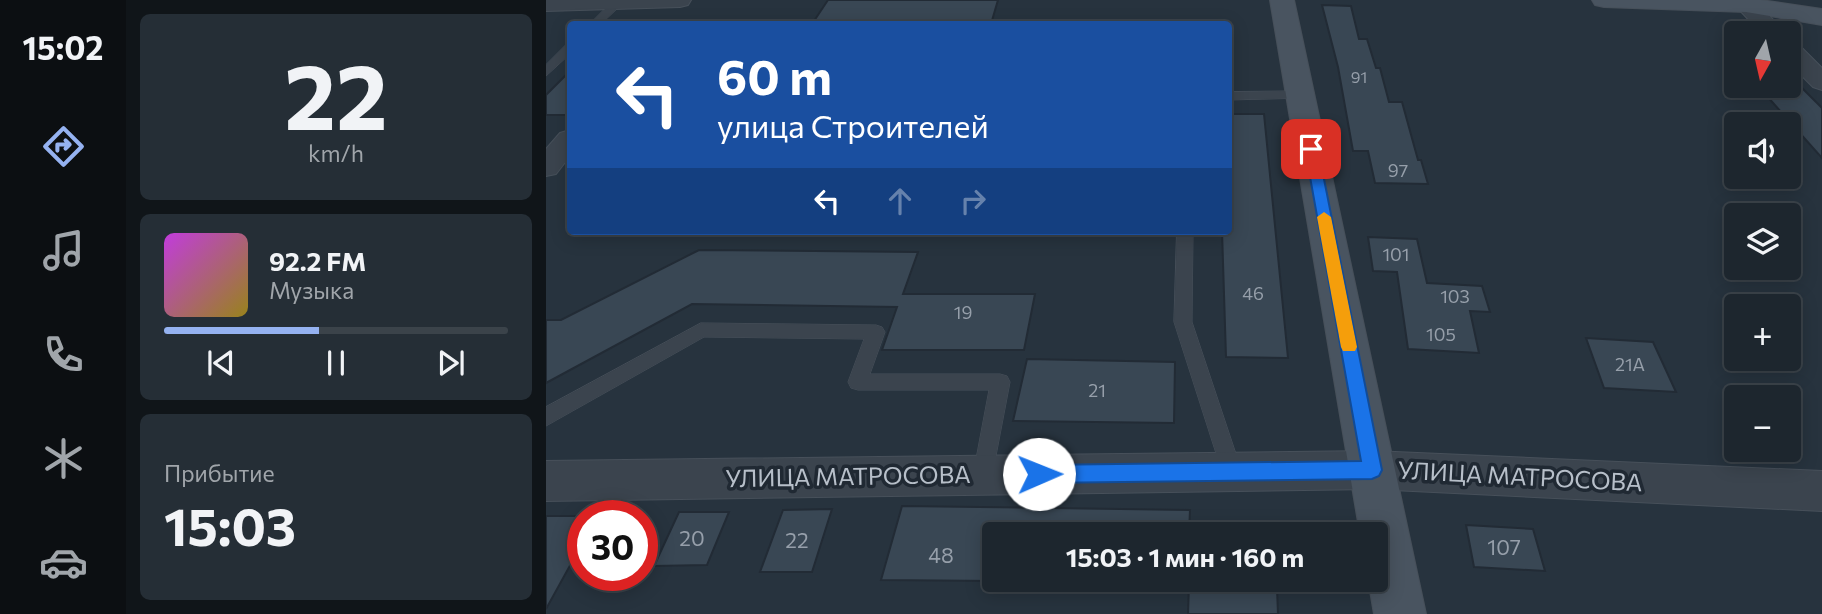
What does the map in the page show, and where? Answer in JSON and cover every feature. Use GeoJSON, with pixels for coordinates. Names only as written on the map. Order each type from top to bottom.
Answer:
{"type":"FeatureCollection","features":[{"type":"Feature","properties":{"kind":"main road"},"geometry":{"type":"LineString","coordinates":[[1282,0],[1400,614]]}},
{"type":"Feature","properties":{"kind":"main road"},"geometry":{"type":"LineString","coordinates":[[1604,0],[1746,5],[1822,17]]}},
{"type":"Feature","properties":{"kind":"street"},"geometry":{"type":"LineString","coordinates":[[546,4],[680,0]]}},
{"type":"Feature","properties":{"kind":"street"},"geometry":{"type":"LineString","coordinates":[[677,21],[696,0]]}},
{"type":"Feature","properties":{"kind":"street"},"geometry":{"type":"LineString","coordinates":[[1746,5],[1762,21]]}},
{"type":"Feature","properties":{"kind":"street"},"geometry":{"type":"LineString","coordinates":[[1801,61],[1822,82]]}},
{"type":"Feature","properties":{"kind":"street"},"geometry":{"type":"LineString","coordinates":[[546,167],[567,142]]}},
{"type":"Feature","properties":{"kind":"street","name":"УЛИЦА МАТРОСОВА"},"geometry":{"type":"LineString","coordinates":[[546,481],[1372,470],[1822,491]]}},
{"type":"Feature","properties":{"kind":"lane"},"geometry":{"type":"LineString","coordinates":[[598,21],[615,4]]}},
{"type":"Feature","properties":{"kind":"lane"},"geometry":{"type":"LineString","coordinates":[[546,72],[567,51]]}},
{"type":"Feature","properties":{"kind":"lane"},"geometry":{"type":"LineString","coordinates":[[1232,96],[1301,95]]}},
{"type":"Feature","properties":{"kind":"lane"},"geometry":{"type":"LineString","coordinates":[[1185,235],[1183,322],[1232,472]]}},
{"type":"Feature","properties":{"kind":"lane"},"geometry":{"type":"LineString","coordinates":[[546,417],[701,330],[876,332],[858,382],[1000,382],[984,475]]}},
{"type":"Feature","properties":{"kind":"building"},"geometry":{"type":"Polygon","coordinates":[[[828,0],[998,0],[992,21],[814,21],[828,0]]]}},
{"type":"Feature","properties":{"kind":"building"},"geometry":{"type":"Polygon","coordinates":[[[1322,5],[1351,6],[1359,39],[1367,39],[1376,68],[1380,68],[1389,102],[1402,102],[1418,160],[1421,160],[1428,184],[1375,183],[1368,151],[1353,151],[1338,67],[1322,5]]]}},
{"type":"Feature","properties":{"kind":"building"},"geometry":{"type":"Polygon","coordinates":[[[567,74],[567,115],[546,115],[546,95],[567,74]]]}},
{"type":"Feature","properties":{"kind":"building"},"geometry":{"type":"Polygon","coordinates":[[[1801,87],[1822,108],[1822,158],[1801,134],[1801,112],[1781,112],[1769,98],[1801,98],[1801,87]]]}},
{"type":"Feature","properties":{"kind":"building"},"geometry":{"type":"Polygon","coordinates":[[[1232,114],[1264,114],[1288,358],[1226,357],[1222,235],[1232,235],[1232,114]]]}},
{"type":"Feature","properties":{"kind":"building"},"geometry":{"type":"Polygon","coordinates":[[[1368,237],[1417,239],[1427,283],[1482,286],[1490,312],[1470,311],[1479,353],[1408,349],[1397,272],[1373,271],[1368,237]]]}},
{"type":"Feature","properties":{"kind":"building"},"geometry":{"type":"Polygon","coordinates":[[[699,250],[918,252],[903,294],[1035,294],[1024,350],[882,350],[897,307],[692,304],[546,383],[546,320],[561,320],[699,250]]]}},
{"type":"Feature","properties":{"kind":"building"},"geometry":{"type":"Polygon","coordinates":[[[1586,338],[1653,342],[1676,392],[1604,388],[1586,338]]]}},
{"type":"Feature","properties":{"kind":"building"},"geometry":{"type":"Polygon","coordinates":[[[1027,359],[1175,362],[1174,423],[1013,421],[1027,359]]]}},
{"type":"Feature","properties":{"kind":"building"},"geometry":{"type":"Polygon","coordinates":[[[902,506],[1190,510],[1190,522],[982,522],[982,581],[881,580],[902,506]]]}},
{"type":"Feature","properties":{"kind":"building"},"geometry":{"type":"Polygon","coordinates":[[[832,509],[812,572],[760,572],[783,510],[832,509]]]}},
{"type":"Feature","properties":{"kind":"building"},"geometry":{"type":"Polygon","coordinates":[[[679,512],[729,512],[707,565],[658,566],[658,557],[679,512]]]}},
{"type":"Feature","properties":{"kind":"building"},"geometry":{"type":"Polygon","coordinates":[[[546,516],[567,516],[567,571],[546,609],[546,516]]]}},
{"type":"Feature","properties":{"kind":"building"},"geometry":{"type":"Polygon","coordinates":[[[1466,525],[1533,529],[1545,571],[1474,567],[1466,525]]]}},
{"type":"Feature","properties":{"kind":"building"},"geometry":{"type":"Polygon","coordinates":[[[1189,592],[1277,592],[1278,614],[1188,614],[1189,592]]]}},
{"type":"Feature","properties":{"kind":"slow traffic"},"geometry":{"type":"LineString","coordinates":[[1324,217],[1349,347]]}},
{"type":"Feature","properties":{"kind":"route"},"geometry":{"type":"LineString","coordinates":[[1039,474],[1372,470],[1311,149]]}}]}
